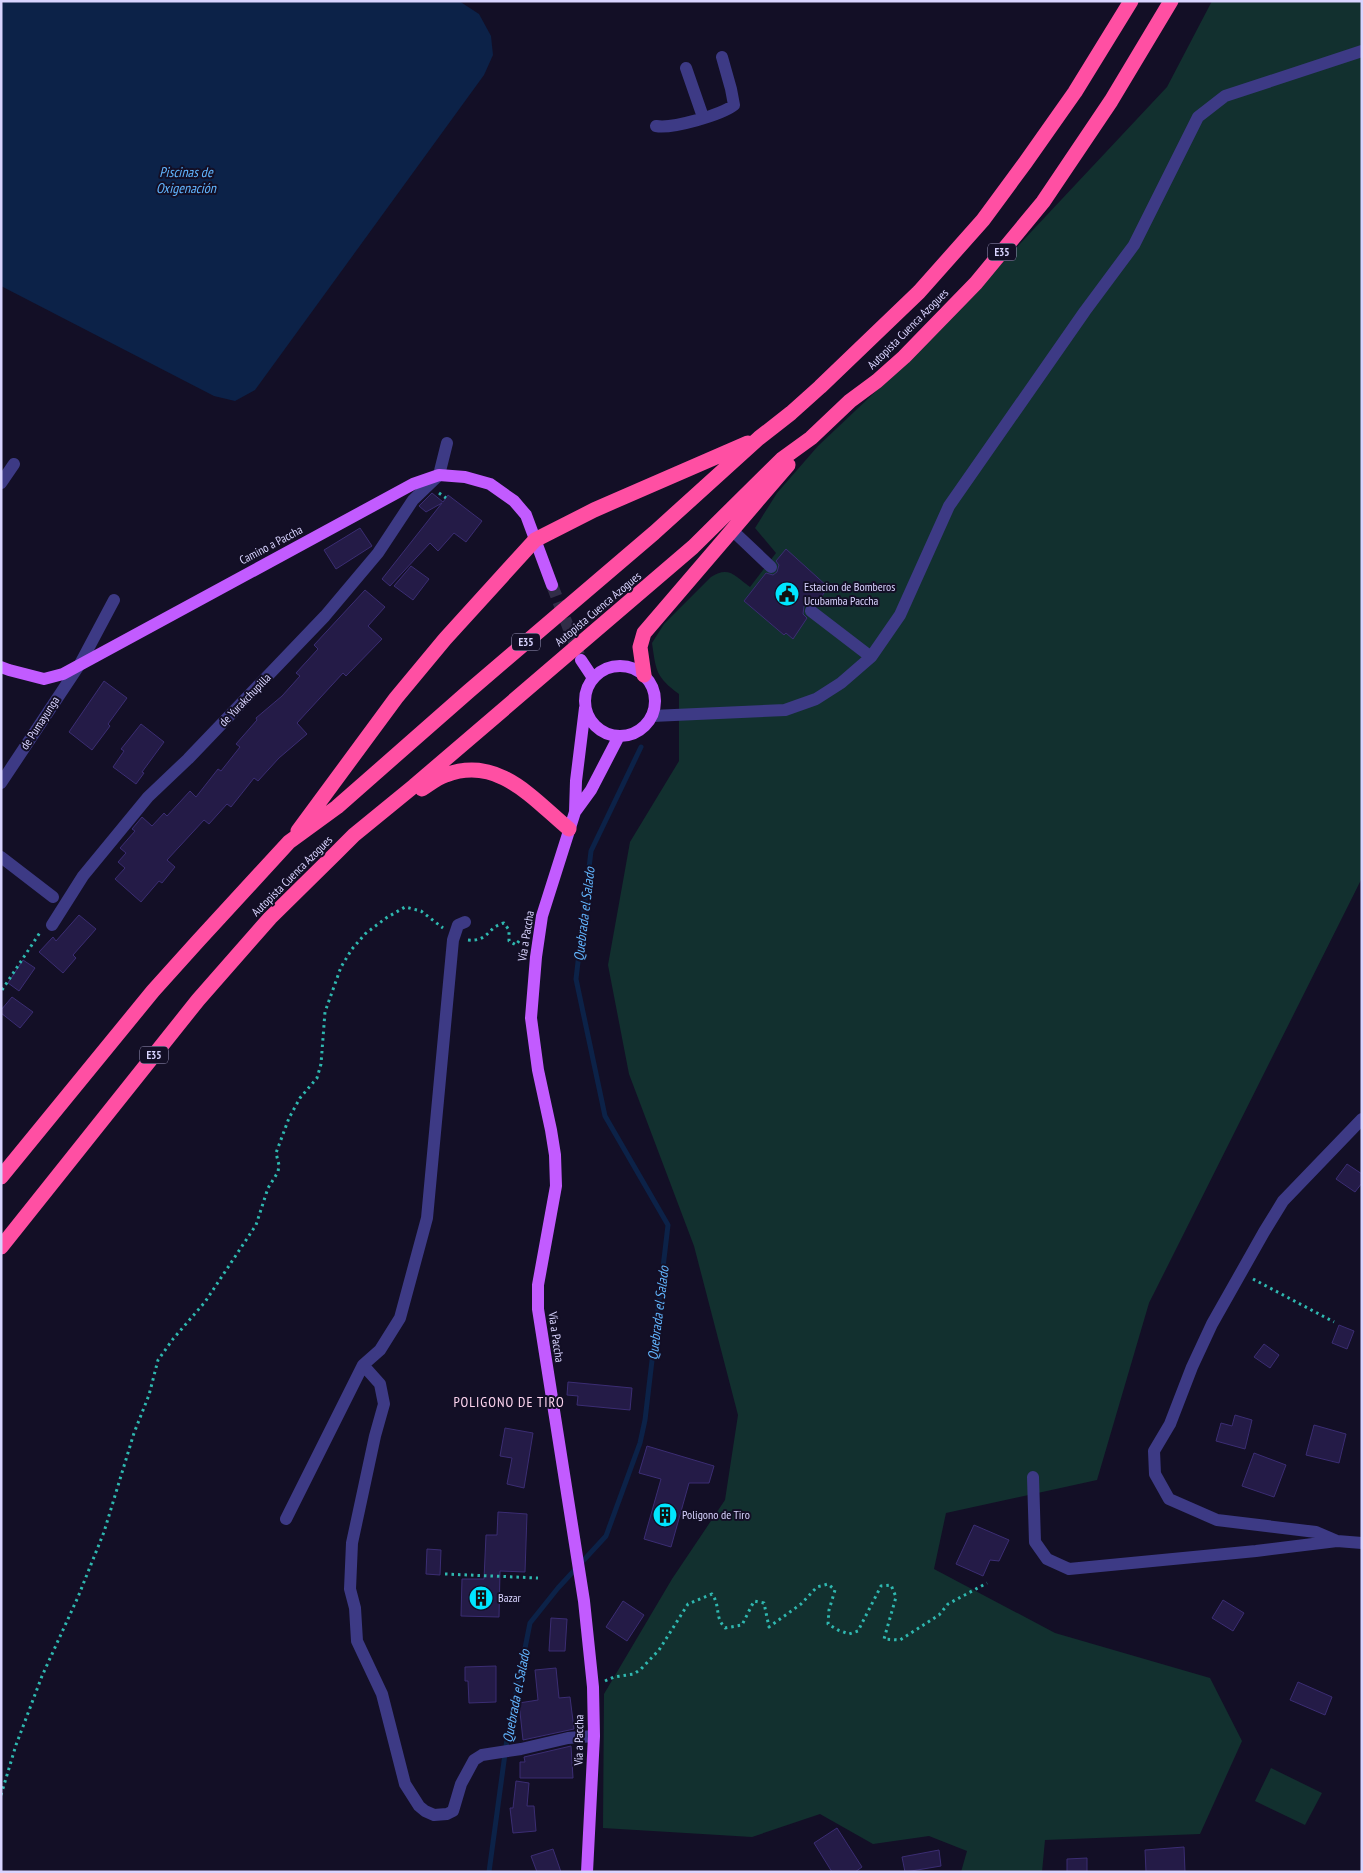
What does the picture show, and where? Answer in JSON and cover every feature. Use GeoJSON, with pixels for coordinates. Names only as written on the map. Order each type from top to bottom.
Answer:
{"type":"FeatureCollection","features":[{"type":"Feature","properties":{"kind":"highway","name":"Autopista Cuenca Azogues"},"geometry":{"type":"LineString","coordinates":[[1,1177],[159,985],[289,842],[337,807],[654,533],[759,438],[791,413],[870,341],[919,292],[983,220],[1060,116],[1131,1]]}},
{"type":"Feature","properties":{"kind":"highway","name":"Autopista Cuenca Azogues"},"geometry":{"type":"LineString","coordinates":[[1,1246],[227,966],[270,918],[335,854],[659,577],[692,548],[782,459],[811,438],[850,401],[904,357],[930,332],[976,283],[1043,202],[1111,101],[1171,1]]}},
{"type":"Feature","properties":{"kind":"highway"},"geometry":{"type":"LineString","coordinates":[[289,842],[396,698],[535,540],[594,510],[759,438]]}},
{"type":"Feature","properties":{"kind":"highway"},"geometry":{"type":"LineString","coordinates":[[644,675],[640,648],[644,633],[811,438]]}},
{"type":"Feature","properties":{"kind":"highway"},"geometry":{"type":"LineString","coordinates":[[376,818],[445,775],[459,771],[488,771],[513,781],[569,829]]}},
{"type":"Feature","properties":{"kind":"main road","name":"Camino a Paccha"},"geometry":{"type":"LineString","coordinates":[[1,667],[44,678],[63,674],[412,484],[439,475],[465,477],[490,484],[514,501],[526,515],[552,585]]}},
{"type":"Feature","properties":{"kind":"main road"},"geometry":{"type":"LineString","coordinates":[[581,660],[593,678]]}},
{"type":"Feature","properties":{"kind":"main road"},"geometry":{"type":"LineString","coordinates":[[623,666],[634,669],[644,675],[654,694],[655,706],[652,716],[646,724],[638,731],[629,735],[619,736],[608,734],[597,728],[585,708],[585,697],[593,678],[607,669],[623,666]]}},
{"type":"Feature","properties":{"kind":"main road","name":"Vía a Paccha"},"geometry":{"type":"LineString","coordinates":[[575,812],[576,781],[585,708]]}},
{"type":"Feature","properties":{"kind":"main road","name":"Vía a Paccha"},"geometry":{"type":"LineString","coordinates":[[587,1872],[594,1736],[593,1687],[584,1600],[538,1309],[538,1284],[556,1186],[554,1146],[538,1070],[531,1018],[536,957],[542,916],[569,829],[575,812],[591,790],[619,736]]}},
{"type":"Feature","properties":{"kind":"street"},"geometry":{"type":"LineString","coordinates":[[652,716],[785,710],[816,699],[841,683],[871,657],[900,615],[949,506],[1085,311],[1134,245],[1198,117],[1225,96],[1362,51]]}},
{"type":"Feature","properties":{"kind":"street"},"geometry":{"type":"LineString","coordinates":[[656,126],[666,128],[732,107],[735,103],[722,57]]}},
{"type":"Feature","properties":{"kind":"street"},"geometry":{"type":"LineString","coordinates":[[686,68],[703,117]]}},
{"type":"Feature","properties":{"kind":"street"},"geometry":{"type":"LineString","coordinates":[[439,475],[447,443]]}},
{"type":"Feature","properties":{"kind":"street"},"geometry":{"type":"LineString","coordinates":[[1,483],[14,464]]}},
{"type":"Feature","properties":{"kind":"street","name":"de Yurakchupilla"},"geometry":{"type":"LineString","coordinates":[[52,924],[83,876],[148,796],[188,759],[326,616],[378,553],[413,500],[439,475]]}},
{"type":"Feature","properties":{"kind":"street"},"geometry":{"type":"LineString","coordinates":[[733,531],[771,567]]}},
{"type":"Feature","properties":{"kind":"street","name":"de Pumayunga"},"geometry":{"type":"LineString","coordinates":[[1,783],[80,664],[114,600]]}},
{"type":"Feature","properties":{"kind":"street"},"geometry":{"type":"LineString","coordinates":[[811,611],[871,657]]}},
{"type":"Feature","properties":{"kind":"street"},"geometry":{"type":"LineString","coordinates":[[1,856],[52,897]]}},
{"type":"Feature","properties":{"kind":"street"},"geometry":{"type":"LineString","coordinates":[[286,1519],[363,1365],[380,1350],[400,1318],[427,1218],[453,940],[458,925],[465,922]]}},
{"type":"Feature","properties":{"kind":"street"},"geometry":{"type":"LineString","coordinates":[[1337,1541],[1316,1532],[1217,1520],[1169,1499],[1155,1474],[1154,1451],[1170,1424],[1192,1367],[1212,1324],[1284,1201],[1362,1119]]}},
{"type":"Feature","properties":{"kind":"street"},"geometry":{"type":"LineString","coordinates":[[363,1365],[380,1384],[384,1404],[375,1436],[352,1542],[350,1589],[357,1641],[382,1694],[405,1784],[419,1806],[434,1815],[441,1815],[452,1811],[461,1784],[474,1760],[482,1755],[568,1738],[594,1736]]}},
{"type":"Feature","properties":{"kind":"street"},"geometry":{"type":"LineString","coordinates":[[1033,1477],[1035,1542],[1047,1559],[1069,1569],[1337,1541],[1362,1543]]}},
{"type":"Feature","properties":{"kind":"path"},"geometry":{"type":"LineString","coordinates":[[1,1795],[16,1745],[42,1676],[78,1597],[104,1532],[134,1433],[149,1396],[158,1360],[173,1339],[205,1302],[256,1225],[268,1188],[278,1172],[279,1165],[276,1153],[289,1118],[300,1098],[317,1078],[321,1064],[325,1012],[341,966],[352,949],[366,934],[386,918],[405,907],[421,911],[442,927],[453,940],[481,939],[488,935],[496,925],[504,923],[509,930],[509,941],[516,945],[530,923],[542,916]]}},
{"type":"Feature","properties":{"kind":"path"},"geometry":{"type":"LineString","coordinates":[[2,990],[38,933],[43,928],[52,924]]}},
{"type":"Feature","properties":{"kind":"path"},"geometry":{"type":"LineString","coordinates":[[1241,1273],[1334,1322]]}},
{"type":"Feature","properties":{"kind":"path"},"geometry":{"type":"LineString","coordinates":[[445,1574],[538,1578]]}},
{"type":"Feature","properties":{"kind":"path"},"geometry":{"type":"LineString","coordinates":[[593,1687],[614,1677],[634,1674],[641,1669],[659,1650],[688,1604],[712,1594],[717,1602],[718,1621],[725,1628],[742,1625],[754,1601],[764,1603],[769,1627],[801,1604],[817,1587],[828,1584],[835,1590],[829,1610],[828,1624],[849,1634],[858,1631],[881,1586],[891,1585],[896,1597],[884,1639],[900,1640],[939,1615],[948,1604],[988,1583]]}},
{"type":"Feature","properties":{"kind":"green space"},"geometry":{"type":"Polygon","coordinates":[[[1212,1],[1362,1],[1362,878],[1149,1303],[1097,1480],[946,1513],[934,1569],[1055,1633],[1210,1678],[1242,1741],[1200,1834],[1045,1840],[1042,1872],[961,1872],[967,1851],[929,1836],[873,1844],[820,1814],[752,1837],[603,1828],[604,1694],[672,1579],[725,1500],[738,1415],[694,1246],[629,1074],[608,965],[630,842],[679,761],[679,694],[658,673],[652,643],[664,624],[711,577],[728,572],[750,587],[776,553],[755,528],[777,493],[818,446],[928,342],[1167,87],[1212,1]]]}},
{"type":"Feature","properties":{"kind":"green space"},"geometry":{"type":"Polygon","coordinates":[[[1271,1768],[1322,1793],[1305,1825],[1255,1801],[1271,1768]]]}},
{"type":"Feature","properties":{"kind":"water","name":"Piscinas de Oxigenación"},"geometry":{"type":"Polygon","coordinates":[[[4,1],[459,1],[479,14],[491,36],[493,55],[484,75],[255,390],[235,401],[214,396],[1,286],[1,6],[4,1]]]}},
{"type":"Feature","properties":{"kind":"building"},"geometry":{"type":"Polygon","coordinates":[[[432,493],[443,502],[448,495],[482,521],[466,542],[454,533],[438,551],[430,543],[390,586],[382,579],[442,503],[426,512],[419,506],[432,493]]]}},
{"type":"Feature","properties":{"kind":"building"},"geometry":{"type":"Polygon","coordinates":[[[360,528],[372,546],[336,569],[324,550],[360,528]]]}},
{"type":"Feature","properties":{"kind":"building","name":"Estacion de Bomberos Ucubamba Paccha"},"geometry":{"type":"Polygon","coordinates":[[[786,549],[828,587],[816,605],[808,603],[804,606],[803,614],[807,618],[793,639],[786,633],[784,635],[744,601],[766,573],[773,575],[777,572],[779,565],[776,561],[786,549]]]}},
{"type":"Feature","properties":{"kind":"building"},"geometry":{"type":"Polygon","coordinates":[[[411,566],[429,579],[413,600],[394,586],[411,566]]]}},
{"type":"Feature","properties":{"kind":"building"},"geometry":{"type":"Polygon","coordinates":[[[365,590],[385,607],[368,626],[382,639],[346,676],[343,673],[297,723],[307,734],[279,758],[258,781],[254,778],[231,807],[227,804],[209,824],[204,820],[167,860],[175,867],[162,883],[159,881],[141,902],[115,879],[125,868],[118,862],[126,853],[120,848],[135,831],[132,829],[142,817],[152,826],[164,813],[167,816],[190,791],[196,797],[218,769],[221,771],[240,747],[236,744],[257,720],[256,718],[282,696],[300,676],[296,673],[318,649],[314,645],[365,590]]]}},
{"type":"Feature","properties":{"kind":"building"},"geometry":{"type":"Polygon","coordinates":[[[104,681],[127,698],[108,724],[110,726],[92,750],[69,732],[104,681]]]}},
{"type":"Feature","properties":{"kind":"building"},"geometry":{"type":"Polygon","coordinates":[[[141,724],[164,742],[142,772],[144,773],[136,784],[113,767],[124,751],[121,749],[141,724]]]}},
{"type":"Feature","properties":{"kind":"building"},"geometry":{"type":"Polygon","coordinates":[[[79,915],[96,929],[73,955],[76,958],[63,973],[39,952],[53,937],[56,941],[79,915]]]}},
{"type":"Feature","properties":{"kind":"building"},"geometry":{"type":"Polygon","coordinates":[[[23,960],[35,968],[19,991],[8,983],[23,960]]]}},
{"type":"Feature","properties":{"kind":"building"},"geometry":{"type":"Polygon","coordinates":[[[12,997],[33,1012],[20,1028],[1,1013],[1,1010],[12,997]]]}},
{"type":"Feature","properties":{"kind":"building"},"geometry":{"type":"Polygon","coordinates":[[[1347,1164],[1362,1174],[1362,1183],[1355,1192],[1336,1179],[1347,1164]]]}},
{"type":"Feature","properties":{"kind":"building"},"geometry":{"type":"Polygon","coordinates":[[[1339,1325],[1354,1331],[1347,1349],[1332,1343],[1339,1325]]]}},
{"type":"Feature","properties":{"kind":"building"},"geometry":{"type":"Polygon","coordinates":[[[1264,1344],[1279,1355],[1270,1368],[1254,1357],[1264,1344]]]}},
{"type":"Feature","properties":{"kind":"building","name":"Poligono de Tiro"},"geometry":{"type":"Polygon","coordinates":[[[568,1382],[632,1388],[630,1410],[577,1405],[578,1396],[567,1395],[568,1382]]]}},
{"type":"Feature","properties":{"kind":"building"},"geometry":{"type":"Polygon","coordinates":[[[1235,1415],[1252,1420],[1245,1449],[1216,1441],[1221,1423],[1232,1426],[1235,1415]]]}},
{"type":"Feature","properties":{"kind":"building"},"geometry":{"type":"Polygon","coordinates":[[[1314,1425],[1346,1434],[1339,1463],[1306,1455],[1314,1425]]]}},
{"type":"Feature","properties":{"kind":"building"},"geometry":{"type":"Polygon","coordinates":[[[505,1428],[533,1433],[524,1488],[507,1484],[512,1458],[500,1456],[505,1428]]]}},
{"type":"Feature","properties":{"kind":"building","name":"Poligono de Tiro"},"geometry":{"type":"Polygon","coordinates":[[[647,1446],[714,1466],[709,1483],[689,1483],[671,1547],[644,1539],[661,1479],[639,1473],[647,1446]]]}},
{"type":"Feature","properties":{"kind":"building"},"geometry":{"type":"Polygon","coordinates":[[[1254,1453],[1286,1465],[1274,1497],[1242,1486],[1254,1453]]]}},
{"type":"Feature","properties":{"kind":"building"},"geometry":{"type":"Polygon","coordinates":[[[498,1512],[527,1514],[525,1572],[500,1571],[499,1617],[461,1616],[462,1579],[484,1579],[486,1535],[497,1535],[498,1512]]]}},
{"type":"Feature","properties":{"kind":"building"},"geometry":{"type":"Polygon","coordinates":[[[974,1525],[1009,1540],[999,1561],[990,1560],[983,1576],[956,1564],[974,1525]]]}},
{"type":"Feature","properties":{"kind":"building"},"geometry":{"type":"Polygon","coordinates":[[[427,1549],[441,1550],[440,1575],[426,1574],[427,1549]]]}},
{"type":"Feature","properties":{"kind":"building"},"geometry":{"type":"Polygon","coordinates":[[[1223,1600],[1244,1613],[1233,1631],[1212,1618],[1223,1600]]]}},
{"type":"Feature","properties":{"kind":"building"},"geometry":{"type":"Polygon","coordinates":[[[623,1601],[644,1615],[627,1641],[606,1627],[623,1601]]]}},
{"type":"Feature","properties":{"kind":"building"},"geometry":{"type":"Polygon","coordinates":[[[551,1618],[567,1619],[565,1651],[549,1651],[551,1618]]]}},
{"type":"Feature","properties":{"kind":"building"},"geometry":{"type":"Polygon","coordinates":[[[496,1666],[496,1702],[469,1703],[468,1681],[465,1681],[465,1667],[496,1666]]]}},
{"type":"Feature","properties":{"kind":"building"},"geometry":{"type":"Polygon","coordinates":[[[556,1668],[559,1698],[570,1697],[574,1729],[523,1740],[519,1703],[538,1700],[535,1670],[556,1668]]]}},
{"type":"Feature","properties":{"kind":"building"},"geometry":{"type":"Polygon","coordinates":[[[1298,1682],[1332,1697],[1325,1715],[1290,1700],[1298,1682]]]}},
{"type":"Feature","properties":{"kind":"building"},"geometry":{"type":"Polygon","coordinates":[[[571,1746],[573,1778],[520,1778],[520,1762],[525,1762],[524,1757],[571,1746]]]}},
{"type":"Feature","properties":{"kind":"building"},"geometry":{"type":"Polygon","coordinates":[[[516,1781],[529,1783],[527,1806],[534,1806],[536,1831],[513,1833],[510,1808],[513,1808],[516,1781]]]}},
{"type":"Feature","properties":{"kind":"building"},"geometry":{"type":"Polygon","coordinates":[[[837,1828],[862,1867],[855,1872],[832,1872],[814,1843],[837,1828]]]}},
{"type":"Feature","properties":{"kind":"building"},"geometry":{"type":"Polygon","coordinates":[[[1184,1847],[1185,1872],[1146,1872],[1145,1850],[1184,1847]]]}},
{"type":"Feature","properties":{"kind":"building"},"geometry":{"type":"Polygon","coordinates":[[[553,1849],[561,1872],[537,1872],[531,1856],[553,1849]]]}},
{"type":"Feature","properties":{"kind":"building"},"geometry":{"type":"Polygon","coordinates":[[[939,1850],[941,1866],[905,1872],[902,1857],[939,1850]]]}},
{"type":"Feature","properties":{"kind":"building"},"geometry":{"type":"Polygon","coordinates":[[[1087,1858],[1087,1872],[1067,1872],[1067,1859],[1087,1858]]]}},
{"type":"Feature","properties":{"kind":"waterway","name":"Quebrada el Salado"},"geometry":{"type":"LineString","coordinates":[[489,1872],[507,1739],[530,1623],[558,1588],[606,1536],[640,1443],[645,1420],[668,1225],[605,1116],[576,979],[591,851],[641,747]]}},
{"type":"Feature","properties":{"kind":"tunnel"},"geometry":{"type":"LineString","coordinates":[[552,585],[579,655]]}},
{"type":"Feature","properties":{"kind":"place","name":"Estacion de Bomberos Ucubamba Paccha"},"geometry":{"type":"Point","coordinates":[787,594]}},
{"type":"Feature","properties":{"kind":"place","name":"Poligono de Tiro"},"geometry":{"type":"Point","coordinates":[665,1515]}},
{"type":"Feature","properties":{"kind":"place","name":"Bazar"},"geometry":{"type":"Point","coordinates":[481,1598]}},
{"type":"Feature","properties":{"kind":"district","name":"POLIGONO DE TIRO"},"geometry":{"type":"Point","coordinates":[509,1402]}}]}
